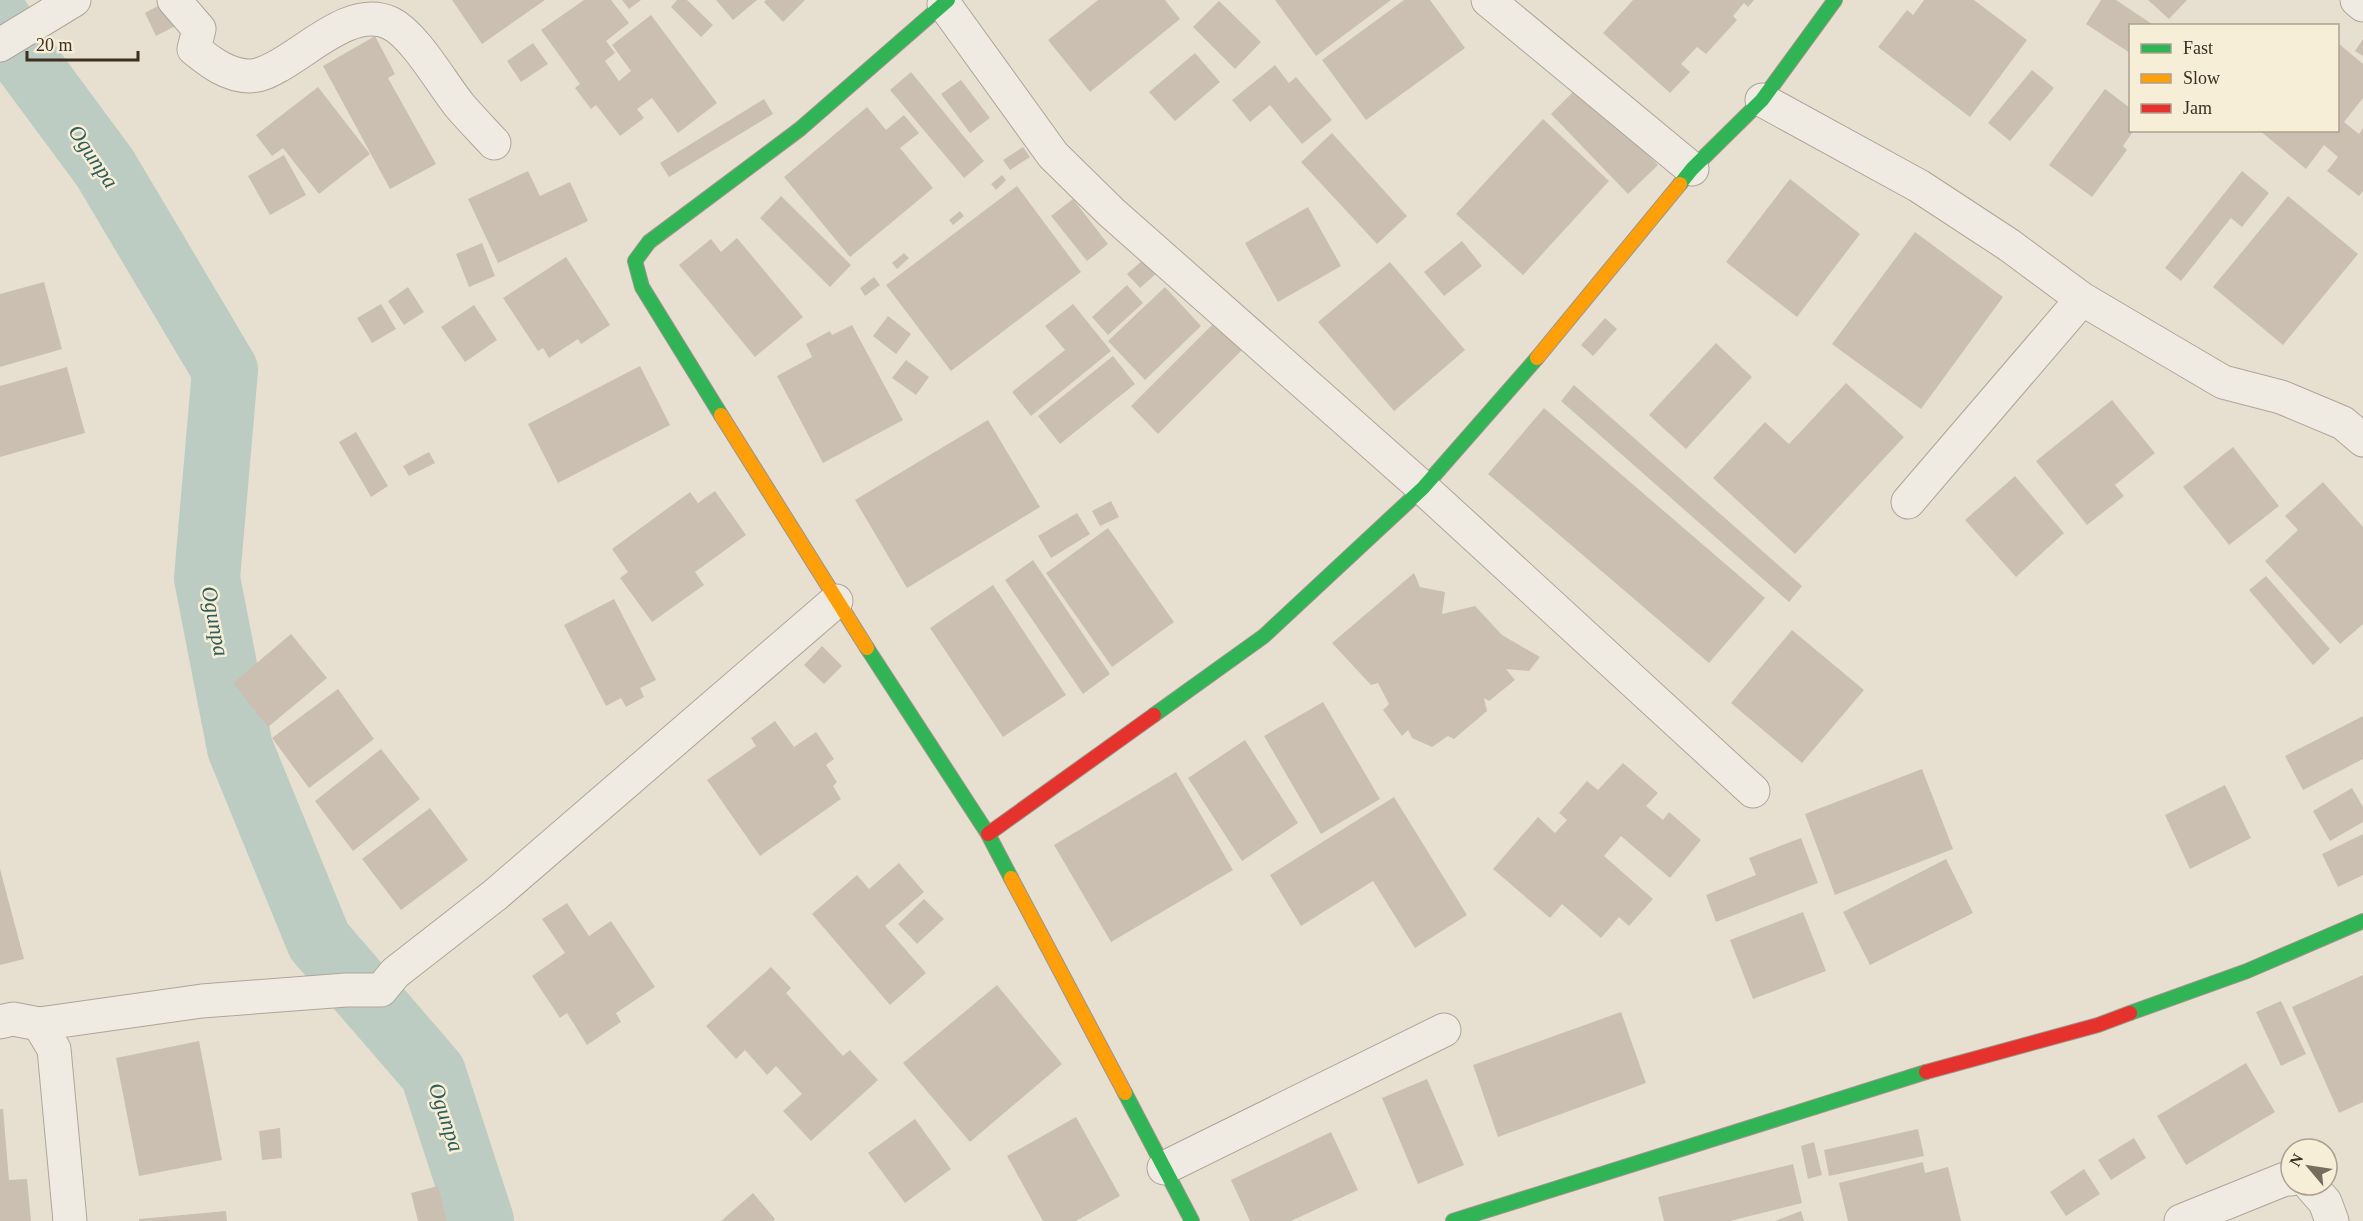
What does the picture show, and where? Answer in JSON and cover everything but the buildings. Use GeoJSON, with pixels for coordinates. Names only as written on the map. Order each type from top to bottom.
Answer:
{"type":"FeatureCollection","features":[{"type":"Feature","properties":{"kind":"street"},"geometry":{"type":"LineString","coordinates":[[12,38],[74,0]]}},
{"type":"Feature","properties":{"kind":"street"},"geometry":{"type":"LineString","coordinates":[[174,0],[199,29],[194,49],[226,71],[252,76],[266,72],[297,56],[351,21],[365,18],[390,23],[407,36],[460,106],[494,143]]}},
{"type":"Feature","properties":{"kind":"street"},"geometry":{"type":"LineString","coordinates":[[1488,0],[1692,168]]}},
{"type":"Feature","properties":{"kind":"street"},"geometry":{"type":"LineString","coordinates":[[988,834],[1264,636],[1423,488],[1570,320],[1692,168],[1762,100],[1836,0]]}},
{"type":"Feature","properties":{"kind":"street"},"geometry":{"type":"LineString","coordinates":[[2357,0],[2363,5]]}},
{"type":"Feature","properties":{"kind":"street"},"geometry":{"type":"LineString","coordinates":[[1192,1221],[988,834],[836,601],[642,287],[635,261],[649,242],[800,129],[946,2],[1053,155],[1111,212],[1423,488],[1753,791]]}},
{"type":"Feature","properties":{"kind":"street"},"geometry":{"type":"LineString","coordinates":[[1762,100],[1919,186],[2009,245],[2082,299],[2223,382],[2281,397],[2343,423],[2363,440]]}},
{"type":"Feature","properties":{"kind":"street"},"geometry":{"type":"LineString","coordinates":[[1908,502],[2082,299]]}},
{"type":"Feature","properties":{"kind":"street"},"geometry":{"type":"LineString","coordinates":[[0,1022],[14,1019],[39,1024],[202,1002],[345,990],[381,990],[395,973],[495,895],[836,601]]}},
{"type":"Feature","properties":{"kind":"street"},"geometry":{"type":"LineString","coordinates":[[1453,1221],[1913,1076],[2098,1025],[2247,971],[2363,921]]}},
{"type":"Feature","properties":{"kind":"street"},"geometry":{"type":"LineString","coordinates":[[39,1024],[54,1049],[70,1221]]}},
{"type":"Feature","properties":{"kind":"street"},"geometry":{"type":"LineString","coordinates":[[1164,1168],[1444,1030]]}},
{"type":"Feature","properties":{"kind":"street"},"geometry":{"type":"LineString","coordinates":[[2181,1221],[2279,1181]]}},
{"type":"Feature","properties":{"kind":"street"},"geometry":{"type":"LineString","coordinates":[[2321,1197],[2325,1202],[2332,1221]]}},
{"type":"Feature","properties":{"kind":"waterway","name":"Ogunpa"},"geometry":{"type":"LineString","coordinates":[[0,22],[6,34],[105,168],[225,370],[207,578],[240,748],[319,941],[433,1073],[481,1221]]}},
{"type":"Feature","properties":{"kind":"traffic: fast"},"geometry":{"type":"LineString","coordinates":[[721,415],[642,287],[635,261],[649,242],[800,129],[948,0]]}},
{"type":"Feature","properties":{"kind":"traffic: fast"},"geometry":{"type":"LineString","coordinates":[[1680,184],[1692,169],[1762,100],[1835,0]]}},
{"type":"Feature","properties":{"kind":"traffic: fast"},"geometry":{"type":"LineString","coordinates":[[1154,715],[1264,636],[1423,488],[1537,358]]}},
{"type":"Feature","properties":{"kind":"traffic: fast"},"geometry":{"type":"LineString","coordinates":[[867,648],[988,834],[1011,878]]}},
{"type":"Feature","properties":{"kind":"traffic: fast"},"geometry":{"type":"LineString","coordinates":[[2130,1013],[2247,971],[2363,921]]}},
{"type":"Feature","properties":{"kind":"traffic: fast"},"geometry":{"type":"LineString","coordinates":[[1453,1221],[1926,1072]]}},
{"type":"Feature","properties":{"kind":"traffic: fast"},"geometry":{"type":"LineString","coordinates":[[1125,1093],[1192,1221]]}},
{"type":"Feature","properties":{"kind":"traffic: slow"},"geometry":{"type":"LineString","coordinates":[[1537,358],[1680,184]]}},
{"type":"Feature","properties":{"kind":"traffic: slow"},"geometry":{"type":"LineString","coordinates":[[721,415],[867,648]]}},
{"type":"Feature","properties":{"kind":"traffic: slow"},"geometry":{"type":"LineString","coordinates":[[1011,878],[1125,1093]]}},
{"type":"Feature","properties":{"kind":"traffic: jam"},"geometry":{"type":"LineString","coordinates":[[988,834],[1154,715]]}},
{"type":"Feature","properties":{"kind":"traffic: jam"},"geometry":{"type":"LineString","coordinates":[[1926,1072],[2098,1025],[2130,1013]]}}]}
